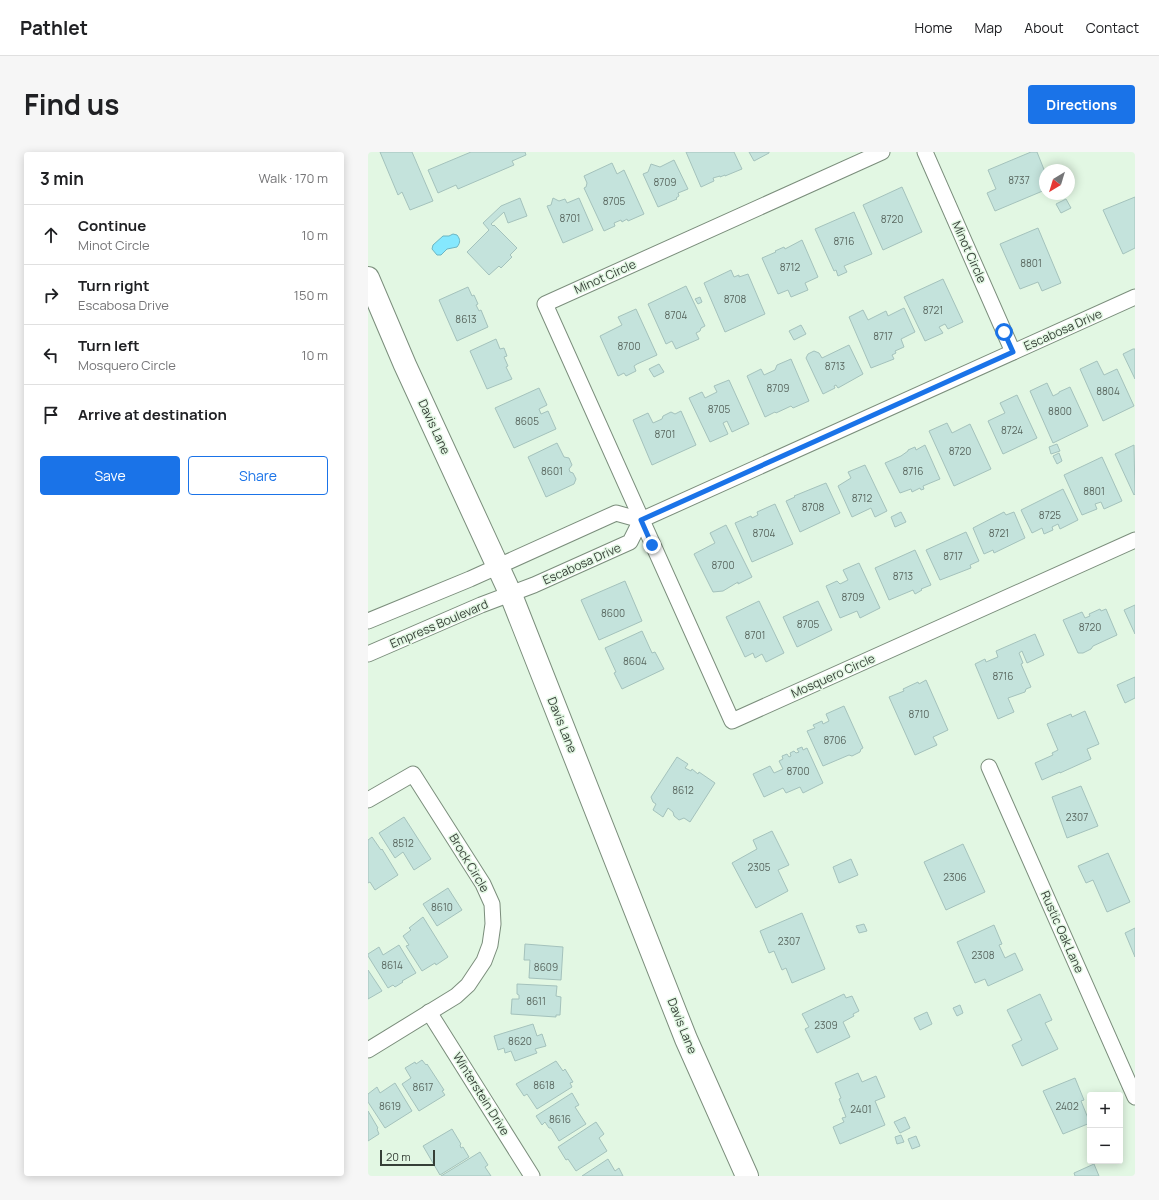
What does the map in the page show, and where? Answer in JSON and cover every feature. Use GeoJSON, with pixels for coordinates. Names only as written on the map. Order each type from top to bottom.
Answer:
{"type":"FeatureCollection","features":[{"type":"Feature","properties":{"kind":"street","name":"Minot Circle"},"geometry":{"type":"LineString","coordinates":[[641,520],[545,304],[882,152]]}},
{"type":"Feature","properties":{"kind":"street","name":"Minot Circle"},"geometry":{"type":"LineString","coordinates":[[925,152],[1013,352]]}},
{"type":"Feature","properties":{"kind":"street","name":"Davis Lane"},"geometry":{"type":"LineString","coordinates":[[368,278],[405,365],[499,566],[686,1040],[747,1176]]}},
{"type":"Feature","properties":{"kind":"street","name":"Escabosa Drive"},"geometry":{"type":"LineString","coordinates":[[511,595],[630,542],[641,520],[1135,297]]}},
{"type":"Feature","properties":{"kind":"street"},"geometry":{"type":"LineString","coordinates":[[368,621],[499,566],[616,512],[641,520]]}},
{"type":"Feature","properties":{"kind":"street","name":"Mosquero Circle"},"geometry":{"type":"LineString","coordinates":[[641,520],[732,721],[1135,540]]}},
{"type":"Feature","properties":{"kind":"street","name":"Empress Boulevard"},"geometry":{"type":"LineString","coordinates":[[368,654],[481,604],[511,595]]}},
{"type":"Feature","properties":{"kind":"street","name":"Rustic Oak Lane"},"geometry":{"type":"LineString","coordinates":[[989,768],[1135,1097]]}},
{"type":"Feature","properties":{"kind":"street","name":"Brock Circle"},"geometry":{"type":"LineString","coordinates":[[368,800],[413,774],[483,884],[492,904],[493,924],[490,945],[484,961],[468,985],[456,996],[368,1050]]}},
{"type":"Feature","properties":{"kind":"street","name":"Winterstein Drive"},"geometry":{"type":"LineString","coordinates":[[429,1012],[532,1176]]}},
{"type":"Feature","properties":{"kind":"water"},"geometry":{"type":"Polygon","coordinates":[[[453,234],[457,235],[460,242],[457,247],[447,249],[441,255],[437,255],[432,249],[433,245],[443,236],[453,234]]]}},
{"type":"Feature","properties":{"kind":"building"},"geometry":{"type":"Polygon","coordinates":[[[380,152],[412,152],[433,201],[410,210],[402,192],[398,195],[380,152]]]}},
{"type":"Feature","properties":{"kind":"building"},"geometry":{"type":"Polygon","coordinates":[[[471,152],[525,152],[526,155],[512,161],[514,165],[458,189],[456,185],[438,193],[428,170],[471,152]]]}},
{"type":"Feature","properties":{"kind":"building"},"geometry":{"type":"Polygon","coordinates":[[[686,152],[734,152],[742,169],[725,176],[713,178],[714,181],[701,187],[686,152]]]}},
{"type":"Feature","properties":{"kind":"building"},"geometry":{"type":"Polygon","coordinates":[[[749,152],[769,152],[769,153],[754,161],[749,152]]]}},
{"type":"Feature","properties":{"kind":"building"},"geometry":{"type":"Polygon","coordinates":[[[1031,152],[1037,152],[1042,164],[1039,164],[1039,193],[995,211],[987,193],[996,189],[988,170],[1031,152]]]}},
{"type":"Feature","properties":{"kind":"building"},"geometry":{"type":"Polygon","coordinates":[[[674,160],[688,189],[678,193],[679,196],[676,198],[677,199],[658,207],[643,174],[648,172],[651,164],[660,167],[674,160]]]}},
{"type":"Feature","properties":{"kind":"building"},"geometry":{"type":"Polygon","coordinates":[[[612,163],[617,174],[624,170],[644,214],[628,221],[627,219],[622,222],[621,220],[614,223],[615,226],[604,231],[584,188],[586,187],[587,183],[584,176],[612,163]]]}},
{"type":"Feature","properties":{"kind":"building"},"geometry":{"type":"Polygon","coordinates":[[[902,187],[922,232],[883,250],[863,205],[902,187]]]}},
{"type":"Feature","properties":{"kind":"building"},"geometry":{"type":"Polygon","coordinates":[[[1135,197],[1135,248],[1123,254],[1103,210],[1135,197]]]}},
{"type":"Feature","properties":{"kind":"building"},"geometry":{"type":"Polygon","coordinates":[[[520,198],[527,216],[508,223],[504,212],[491,224],[493,226],[494,225],[517,248],[510,255],[512,257],[501,268],[499,266],[489,275],[467,252],[489,230],[483,223],[501,206],[520,198]]]}},
{"type":"Feature","properties":{"kind":"building"},"geometry":{"type":"Polygon","coordinates":[[[553,198],[559,201],[565,199],[567,203],[579,198],[593,230],[563,243],[547,206],[551,205],[553,198]]]}},
{"type":"Feature","properties":{"kind":"building"},"geometry":{"type":"Polygon","coordinates":[[[1067,200],[1071,208],[1061,213],[1056,204],[1067,200]]]}},
{"type":"Feature","properties":{"kind":"building"},"geometry":{"type":"Polygon","coordinates":[[[854,212],[872,254],[844,266],[847,272],[838,276],[836,270],[834,271],[815,229],[854,212]]]}},
{"type":"Feature","properties":{"kind":"building"},"geometry":{"type":"Polygon","coordinates":[[[1038,228],[1061,283],[1042,291],[1038,282],[1020,289],[1000,244],[1038,228]]]}},
{"type":"Feature","properties":{"kind":"building"},"geometry":{"type":"Polygon","coordinates":[[[802,240],[818,277],[805,283],[808,290],[791,297],[788,290],[778,294],[762,258],[784,247],[785,249],[802,240]]]}},
{"type":"Feature","properties":{"kind":"building"},"geometry":{"type":"Polygon","coordinates":[[[731,270],[734,277],[748,274],[765,314],[725,332],[704,283],[731,270]]]}},
{"type":"Feature","properties":{"kind":"building"},"geometry":{"type":"Polygon","coordinates":[[[943,279],[963,322],[948,329],[945,324],[939,327],[943,333],[925,341],[904,297],[943,279]]]}},
{"type":"Feature","properties":{"kind":"building"},"geometry":{"type":"Polygon","coordinates":[[[686,286],[705,326],[696,333],[699,339],[676,349],[672,341],[666,344],[648,304],[686,286]]]}},
{"type":"Feature","properties":{"kind":"building"},"geometry":{"type":"Polygon","coordinates":[[[468,287],[472,296],[474,295],[478,304],[476,305],[479,311],[481,310],[488,327],[457,341],[439,300],[468,287]]]}},
{"type":"Feature","properties":{"kind":"building"},"geometry":{"type":"Polygon","coordinates":[[[700,297],[702,302],[698,304],[695,299],[700,297]]]}},
{"type":"Feature","properties":{"kind":"building"},"geometry":{"type":"Polygon","coordinates":[[[904,308],[915,332],[901,339],[904,347],[895,351],[896,353],[892,355],[894,359],[871,368],[849,317],[863,310],[868,320],[886,311],[888,316],[904,308]]]}},
{"type":"Feature","properties":{"kind":"building"},"geometry":{"type":"Polygon","coordinates":[[[636,309],[657,355],[634,366],[636,371],[626,376],[624,373],[618,376],[600,336],[622,325],[618,317],[636,309]]]}},
{"type":"Feature","properties":{"kind":"building"},"geometry":{"type":"Polygon","coordinates":[[[801,325],[806,334],[794,340],[789,331],[801,325]]]}},
{"type":"Feature","properties":{"kind":"building"},"geometry":{"type":"Polygon","coordinates":[[[496,339],[500,349],[504,348],[507,356],[504,357],[508,366],[506,367],[512,379],[487,389],[470,351],[496,339]]]}},
{"type":"Feature","properties":{"kind":"building"},"geometry":{"type":"Polygon","coordinates":[[[849,345],[863,374],[838,388],[836,385],[834,386],[835,388],[823,394],[806,358],[808,354],[814,351],[819,353],[822,358],[849,345]]]}},
{"type":"Feature","properties":{"kind":"building"},"geometry":{"type":"Polygon","coordinates":[[[1135,349],[1135,379],[1123,354],[1135,349]]]}},
{"type":"Feature","properties":{"kind":"building"},"geometry":{"type":"Polygon","coordinates":[[[791,359],[809,401],[793,408],[791,406],[765,417],[747,376],[761,369],[764,375],[775,370],[777,365],[791,359]]]}},
{"type":"Feature","properties":{"kind":"building"},"geometry":{"type":"Polygon","coordinates":[[[1097,361],[1104,375],[1117,369],[1134,406],[1103,421],[1080,369],[1097,361]]]}},
{"type":"Feature","properties":{"kind":"building"},"geometry":{"type":"Polygon","coordinates":[[[659,364],[664,372],[654,377],[649,369],[659,364]]]}},
{"type":"Feature","properties":{"kind":"building"},"geometry":{"type":"Polygon","coordinates":[[[729,380],[749,424],[732,432],[727,421],[723,423],[728,434],[710,442],[689,398],[702,392],[705,398],[717,392],[714,386],[729,380]]]}},
{"type":"Feature","properties":{"kind":"building"},"geometry":{"type":"Polygon","coordinates":[[[1047,383],[1053,396],[1070,387],[1088,426],[1053,443],[1030,391],[1047,383]]]}},
{"type":"Feature","properties":{"kind":"building"},"geometry":{"type":"Polygon","coordinates":[[[539,388],[547,405],[539,409],[541,414],[548,411],[556,429],[514,448],[495,408],[539,388]]]}},
{"type":"Feature","properties":{"kind":"building"},"geometry":{"type":"Polygon","coordinates":[[[1017,395],[1037,438],[1003,454],[988,421],[1005,413],[1000,403],[1017,395]]]}},
{"type":"Feature","properties":{"kind":"building"},"geometry":{"type":"Polygon","coordinates":[[[681,411],[696,445],[652,465],[633,420],[648,413],[653,423],[662,419],[663,416],[671,412],[675,414],[681,411]]]}},
{"type":"Feature","properties":{"kind":"building"},"geometry":{"type":"Polygon","coordinates":[[[947,423],[952,433],[970,424],[991,469],[954,486],[929,431],[947,423]]]}},
{"type":"Feature","properties":{"kind":"building"},"geometry":{"type":"Polygon","coordinates":[[[557,443],[564,457],[569,458],[572,465],[569,469],[570,472],[573,473],[576,479],[574,484],[546,497],[528,457],[557,443]]]}},
{"type":"Feature","properties":{"kind":"building"},"geometry":{"type":"Polygon","coordinates":[[[1057,444],[1060,451],[1051,454],[1049,447],[1057,444]]]}},
{"type":"Feature","properties":{"kind":"building"},"geometry":{"type":"Polygon","coordinates":[[[925,445],[940,479],[923,486],[924,489],[921,490],[920,488],[912,492],[911,489],[900,493],[885,463],[901,456],[908,450],[915,447],[916,450],[925,445]]]}},
{"type":"Feature","properties":{"kind":"building"},"geometry":{"type":"Polygon","coordinates":[[[1134,445],[1135,494],[1134,495],[1115,454],[1134,445]]]}},
{"type":"Feature","properties":{"kind":"building"},"geometry":{"type":"Polygon","coordinates":[[[1059,453],[1062,461],[1057,464],[1053,456],[1059,453]]]}},
{"type":"Feature","properties":{"kind":"building"},"geometry":{"type":"Polygon","coordinates":[[[1102,457],[1122,501],[1104,509],[1101,502],[1095,504],[1097,509],[1082,515],[1064,475],[1102,457]]]}},
{"type":"Feature","properties":{"kind":"building"},"geometry":{"type":"Polygon","coordinates":[[[865,465],[887,511],[875,517],[871,508],[852,517],[838,486],[851,478],[848,472],[865,465]]]}},
{"type":"Feature","properties":{"kind":"building"},"geometry":{"type":"Polygon","coordinates":[[[826,483],[840,513],[800,532],[786,501],[795,497],[794,496],[826,483]]]}},
{"type":"Feature","properties":{"kind":"building"},"geometry":{"type":"Polygon","coordinates":[[[1063,489],[1078,520],[1060,529],[1058,524],[1052,527],[1053,530],[1044,534],[1042,528],[1032,533],[1021,510],[1063,489]]]}},
{"type":"Feature","properties":{"kind":"building"},"geometry":{"type":"Polygon","coordinates":[[[775,504],[793,544],[752,562],[735,523],[751,516],[752,518],[758,515],[757,512],[775,504]]]}},
{"type":"Feature","properties":{"kind":"building"},"geometry":{"type":"Polygon","coordinates":[[[901,512],[906,522],[895,527],[891,517],[901,512]]]}},
{"type":"Feature","properties":{"kind":"building"},"geometry":{"type":"Polygon","coordinates":[[[1004,512],[1006,515],[1014,512],[1025,538],[994,553],[993,550],[984,554],[973,528],[1004,512]]]}},
{"type":"Feature","properties":{"kind":"building"},"geometry":{"type":"Polygon","coordinates":[[[726,525],[752,577],[738,584],[738,582],[723,591],[713,592],[694,554],[715,543],[710,533],[726,525]]]}},
{"type":"Feature","properties":{"kind":"building"},"geometry":{"type":"Polygon","coordinates":[[[966,532],[979,561],[970,565],[971,568],[940,580],[926,550],[966,532]]]}},
{"type":"Feature","properties":{"kind":"building"},"geometry":{"type":"Polygon","coordinates":[[[915,550],[931,585],[921,589],[922,590],[915,594],[913,590],[889,600],[875,568],[915,550]]]}},
{"type":"Feature","properties":{"kind":"building"},"geometry":{"type":"Polygon","coordinates":[[[859,563],[880,608],[860,618],[857,611],[840,618],[826,586],[837,581],[840,584],[848,580],[843,570],[859,563]]]}},
{"type":"Feature","properties":{"kind":"building"},"geometry":{"type":"Polygon","coordinates":[[[625,581],[642,621],[599,640],[581,600],[625,581]]]}},
{"type":"Feature","properties":{"kind":"building"},"geometry":{"type":"Polygon","coordinates":[[[759,601],[784,653],[766,662],[762,654],[755,658],[753,653],[745,657],[726,617],[759,601]]]}},
{"type":"Feature","properties":{"kind":"building"},"geometry":{"type":"Polygon","coordinates":[[[818,601],[832,630],[797,647],[783,617],[818,601]]]}},
{"type":"Feature","properties":{"kind":"building"},"geometry":{"type":"Polygon","coordinates":[[[1135,605],[1135,634],[1124,610],[1135,605]]]}},
{"type":"Feature","properties":{"kind":"building"},"geometry":{"type":"Polygon","coordinates":[[[1100,609],[1101,611],[1106,609],[1117,635],[1093,646],[1091,649],[1083,653],[1078,653],[1063,620],[1082,612],[1085,618],[1090,616],[1089,614],[1100,609]]]}},
{"type":"Feature","properties":{"kind":"building"},"geometry":{"type":"Polygon","coordinates":[[[642,631],[652,653],[655,652],[664,669],[622,689],[614,673],[616,672],[605,648],[642,631]]]}},
{"type":"Feature","properties":{"kind":"building"},"geometry":{"type":"Polygon","coordinates":[[[1035,634],[1044,655],[1027,663],[1022,651],[1019,653],[1023,663],[1021,664],[1031,687],[1026,689],[1025,692],[1008,698],[1014,712],[998,719],[975,664],[985,659],[986,662],[998,657],[996,651],[1035,634]]]}},
{"type":"Feature","properties":{"kind":"building"},"geometry":{"type":"Polygon","coordinates":[[[1135,677],[1135,698],[1125,703],[1117,685],[1135,677]]]}},
{"type":"Feature","properties":{"kind":"building"},"geometry":{"type":"Polygon","coordinates":[[[926,680],[948,730],[933,737],[937,745],[915,755],[889,697],[904,691],[903,689],[918,682],[919,684],[926,680]]]}},
{"type":"Feature","properties":{"kind":"building"},"geometry":{"type":"Polygon","coordinates":[[[844,706],[863,748],[860,752],[852,756],[849,755],[823,766],[807,731],[815,728],[813,725],[822,721],[823,724],[829,721],[826,714],[844,706]]]}},
{"type":"Feature","properties":{"kind":"building"},"geometry":{"type":"Polygon","coordinates":[[[1085,711],[1099,744],[1087,749],[1091,759],[1042,780],[1035,763],[1053,755],[1052,753],[1058,750],[1047,724],[1071,714],[1072,717],[1085,711]]]}},
{"type":"Feature","properties":{"kind":"building"},"geometry":{"type":"Polygon","coordinates":[[[802,747],[803,750],[807,748],[823,783],[803,793],[800,787],[786,793],[783,788],[764,797],[753,774],[770,766],[774,773],[783,769],[779,761],[783,759],[782,756],[787,754],[789,757],[791,756],[790,753],[794,751],[796,753],[799,752],[797,749],[802,747]]]}},
{"type":"Feature","properties":{"kind":"building"},"geometry":{"type":"Polygon","coordinates":[[[677,757],[688,764],[685,768],[691,771],[692,769],[698,774],[699,772],[715,783],[690,822],[684,818],[679,820],[668,808],[663,817],[653,810],[656,804],[653,802],[651,797],[677,757]]]}},
{"type":"Feature","properties":{"kind":"building"},"geometry":{"type":"Polygon","coordinates":[[[1081,786],[1098,826],[1067,838],[1052,797],[1081,786]]]}},
{"type":"Feature","properties":{"kind":"building"},"geometry":{"type":"Polygon","coordinates":[[[404,817],[431,859],[414,870],[403,852],[395,858],[379,833],[404,817]]]}},
{"type":"Feature","properties":{"kind":"building"},"geometry":{"type":"Polygon","coordinates":[[[772,831],[789,865],[778,870],[788,891],[756,908],[732,863],[757,849],[753,840],[772,831]]]}},
{"type":"Feature","properties":{"kind":"building"},"geometry":{"type":"Polygon","coordinates":[[[372,837],[381,850],[382,849],[398,875],[375,890],[370,882],[368,883],[368,840],[372,837]]]}},
{"type":"Feature","properties":{"kind":"building"},"geometry":{"type":"Polygon","coordinates":[[[963,844],[985,892],[946,910],[924,862],[963,844]]]}},
{"type":"Feature","properties":{"kind":"building"},"geometry":{"type":"Polygon","coordinates":[[[1108,853],[1130,902],[1107,912],[1093,880],[1086,883],[1078,866],[1108,853]]]}},
{"type":"Feature","properties":{"kind":"building"},"geometry":{"type":"Polygon","coordinates":[[[851,859],[858,875],[839,883],[833,867],[851,859]]]}},
{"type":"Feature","properties":{"kind":"building"},"geometry":{"type":"Polygon","coordinates":[[[448,888],[462,910],[437,926],[423,904],[448,888]]]}},
{"type":"Feature","properties":{"kind":"building"},"geometry":{"type":"Polygon","coordinates":[[[802,913],[825,969],[792,983],[786,968],[782,970],[774,951],[769,953],[760,931],[802,913]]]}},
{"type":"Feature","properties":{"kind":"building"},"geometry":{"type":"Polygon","coordinates":[[[423,917],[448,957],[436,965],[435,963],[422,971],[406,946],[409,945],[403,936],[411,930],[409,928],[423,917]]]}},
{"type":"Feature","properties":{"kind":"building"},"geometry":{"type":"Polygon","coordinates":[[[864,924],[867,931],[859,933],[856,926],[864,924]]]}},
{"type":"Feature","properties":{"kind":"building"},"geometry":{"type":"Polygon","coordinates":[[[994,925],[1002,944],[999,945],[1005,958],[1015,953],[1023,970],[988,986],[985,979],[975,983],[957,942],[994,925]]]}},
{"type":"Feature","properties":{"kind":"building"},"geometry":{"type":"Polygon","coordinates":[[[1135,928],[1135,957],[1125,933],[1135,928]]]}},
{"type":"Feature","properties":{"kind":"building"},"geometry":{"type":"Polygon","coordinates":[[[525,944],[563,947],[561,980],[529,978],[530,960],[524,960],[525,944]]]}},
{"type":"Feature","properties":{"kind":"building"},"geometry":{"type":"Polygon","coordinates":[[[399,945],[416,973],[395,987],[393,985],[388,988],[368,954],[379,947],[383,955],[399,945]]]}},
{"type":"Feature","properties":{"kind":"building"},"geometry":{"type":"Polygon","coordinates":[[[368,970],[382,991],[368,999],[368,970]]]}},
{"type":"Feature","properties":{"kind":"building"},"geometry":{"type":"Polygon","coordinates":[[[517,984],[557,986],[556,996],[561,997],[560,1015],[556,1015],[556,1017],[511,1014],[512,999],[519,999],[519,995],[517,994],[517,984]]]}},
{"type":"Feature","properties":{"kind":"building"},"geometry":{"type":"Polygon","coordinates":[[[844,994],[846,998],[852,996],[859,1011],[853,1014],[854,1016],[843,1022],[850,1037],[817,1053],[805,1029],[809,1027],[802,1014],[844,994]]]}},
{"type":"Feature","properties":{"kind":"building"},"geometry":{"type":"Polygon","coordinates":[[[1040,994],[1052,1020],[1045,1023],[1058,1049],[1022,1066],[1012,1045],[1022,1040],[1007,1010],[1040,994]]]}},
{"type":"Feature","properties":{"kind":"building"},"geometry":{"type":"Polygon","coordinates":[[[960,1005],[963,1013],[957,1016],[953,1008],[960,1005]]]}},
{"type":"Feature","properties":{"kind":"building"},"geometry":{"type":"Polygon","coordinates":[[[927,1012],[932,1024],[920,1030],[914,1018],[927,1012]]]}},
{"type":"Feature","properties":{"kind":"building"},"geometry":{"type":"Polygon","coordinates":[[[533,1024],[537,1036],[542,1034],[546,1046],[535,1049],[537,1053],[515,1061],[511,1051],[505,1053],[504,1048],[498,1050],[494,1036],[533,1024]]]}},
{"type":"Feature","properties":{"kind":"building"},"geometry":{"type":"Polygon","coordinates":[[[422,1060],[426,1065],[427,1064],[444,1090],[442,1091],[445,1095],[419,1111],[402,1084],[411,1078],[405,1068],[422,1060]]]}},
{"type":"Feature","properties":{"kind":"building"},"geometry":{"type":"Polygon","coordinates":[[[556,1061],[563,1071],[565,1069],[573,1082],[570,1083],[572,1087],[537,1109],[527,1094],[524,1096],[516,1084],[556,1061]]]}},
{"type":"Feature","properties":{"kind":"building"},"geometry":{"type":"Polygon","coordinates":[[[858,1073],[862,1082],[876,1076],[885,1097],[875,1101],[885,1125],[840,1144],[833,1127],[844,1122],[842,1118],[846,1117],[835,1083],[858,1073]]]}},
{"type":"Feature","properties":{"kind":"building"},"geometry":{"type":"Polygon","coordinates":[[[1075,1078],[1084,1100],[1081,1101],[1087,1116],[1087,1124],[1063,1134],[1043,1091],[1075,1078]]]}},
{"type":"Feature","properties":{"kind":"building"},"geometry":{"type":"Polygon","coordinates":[[[395,1083],[412,1111],[385,1128],[368,1102],[368,1094],[377,1087],[380,1093],[395,1083]]]}},
{"type":"Feature","properties":{"kind":"building"},"geometry":{"type":"Polygon","coordinates":[[[572,1093],[579,1105],[575,1107],[586,1124],[559,1141],[551,1128],[549,1128],[545,1122],[542,1125],[536,1116],[572,1093]]]}},
{"type":"Feature","properties":{"kind":"building"},"geometry":{"type":"Polygon","coordinates":[[[368,1111],[378,1128],[379,1134],[368,1141],[368,1111]]]}},
{"type":"Feature","properties":{"kind":"building"},"geometry":{"type":"Polygon","coordinates":[[[905,1117],[910,1128],[900,1133],[894,1122],[905,1117]]]}},
{"type":"Feature","properties":{"kind":"building"},"geometry":{"type":"Polygon","coordinates":[[[596,1122],[604,1134],[599,1138],[607,1151],[576,1171],[568,1159],[566,1160],[558,1147],[596,1122]]]}},
{"type":"Feature","properties":{"kind":"building"},"geometry":{"type":"Polygon","coordinates":[[[452,1129],[461,1144],[461,1148],[463,1147],[469,1157],[440,1175],[423,1146],[452,1129]]]}},
{"type":"Feature","properties":{"kind":"building"},"geometry":{"type":"Polygon","coordinates":[[[901,1135],[904,1142],[897,1144],[895,1137],[901,1135]]]}},
{"type":"Feature","properties":{"kind":"building"},"geometry":{"type":"Polygon","coordinates":[[[916,1136],[920,1146],[912,1149],[908,1139],[916,1136]]]}},
{"type":"Feature","properties":{"kind":"building"},"geometry":{"type":"Polygon","coordinates":[[[480,1152],[488,1165],[485,1167],[491,1176],[441,1176],[480,1152]]]}},
{"type":"Feature","properties":{"kind":"building"},"geometry":{"type":"Polygon","coordinates":[[[608,1159],[615,1171],[619,1168],[623,1176],[582,1176],[608,1159]]]}},
{"type":"Feature","properties":{"kind":"building"},"geometry":{"type":"Polygon","coordinates":[[[1094,1164],[1099,1176],[1075,1176],[1074,1173],[1094,1164]]]}},
{"type":"Feature","properties":{"kind":"route"},"geometry":{"type":"LineString","coordinates":[[652,545],[641,520],[1013,352],[1004,332]]}}]}
